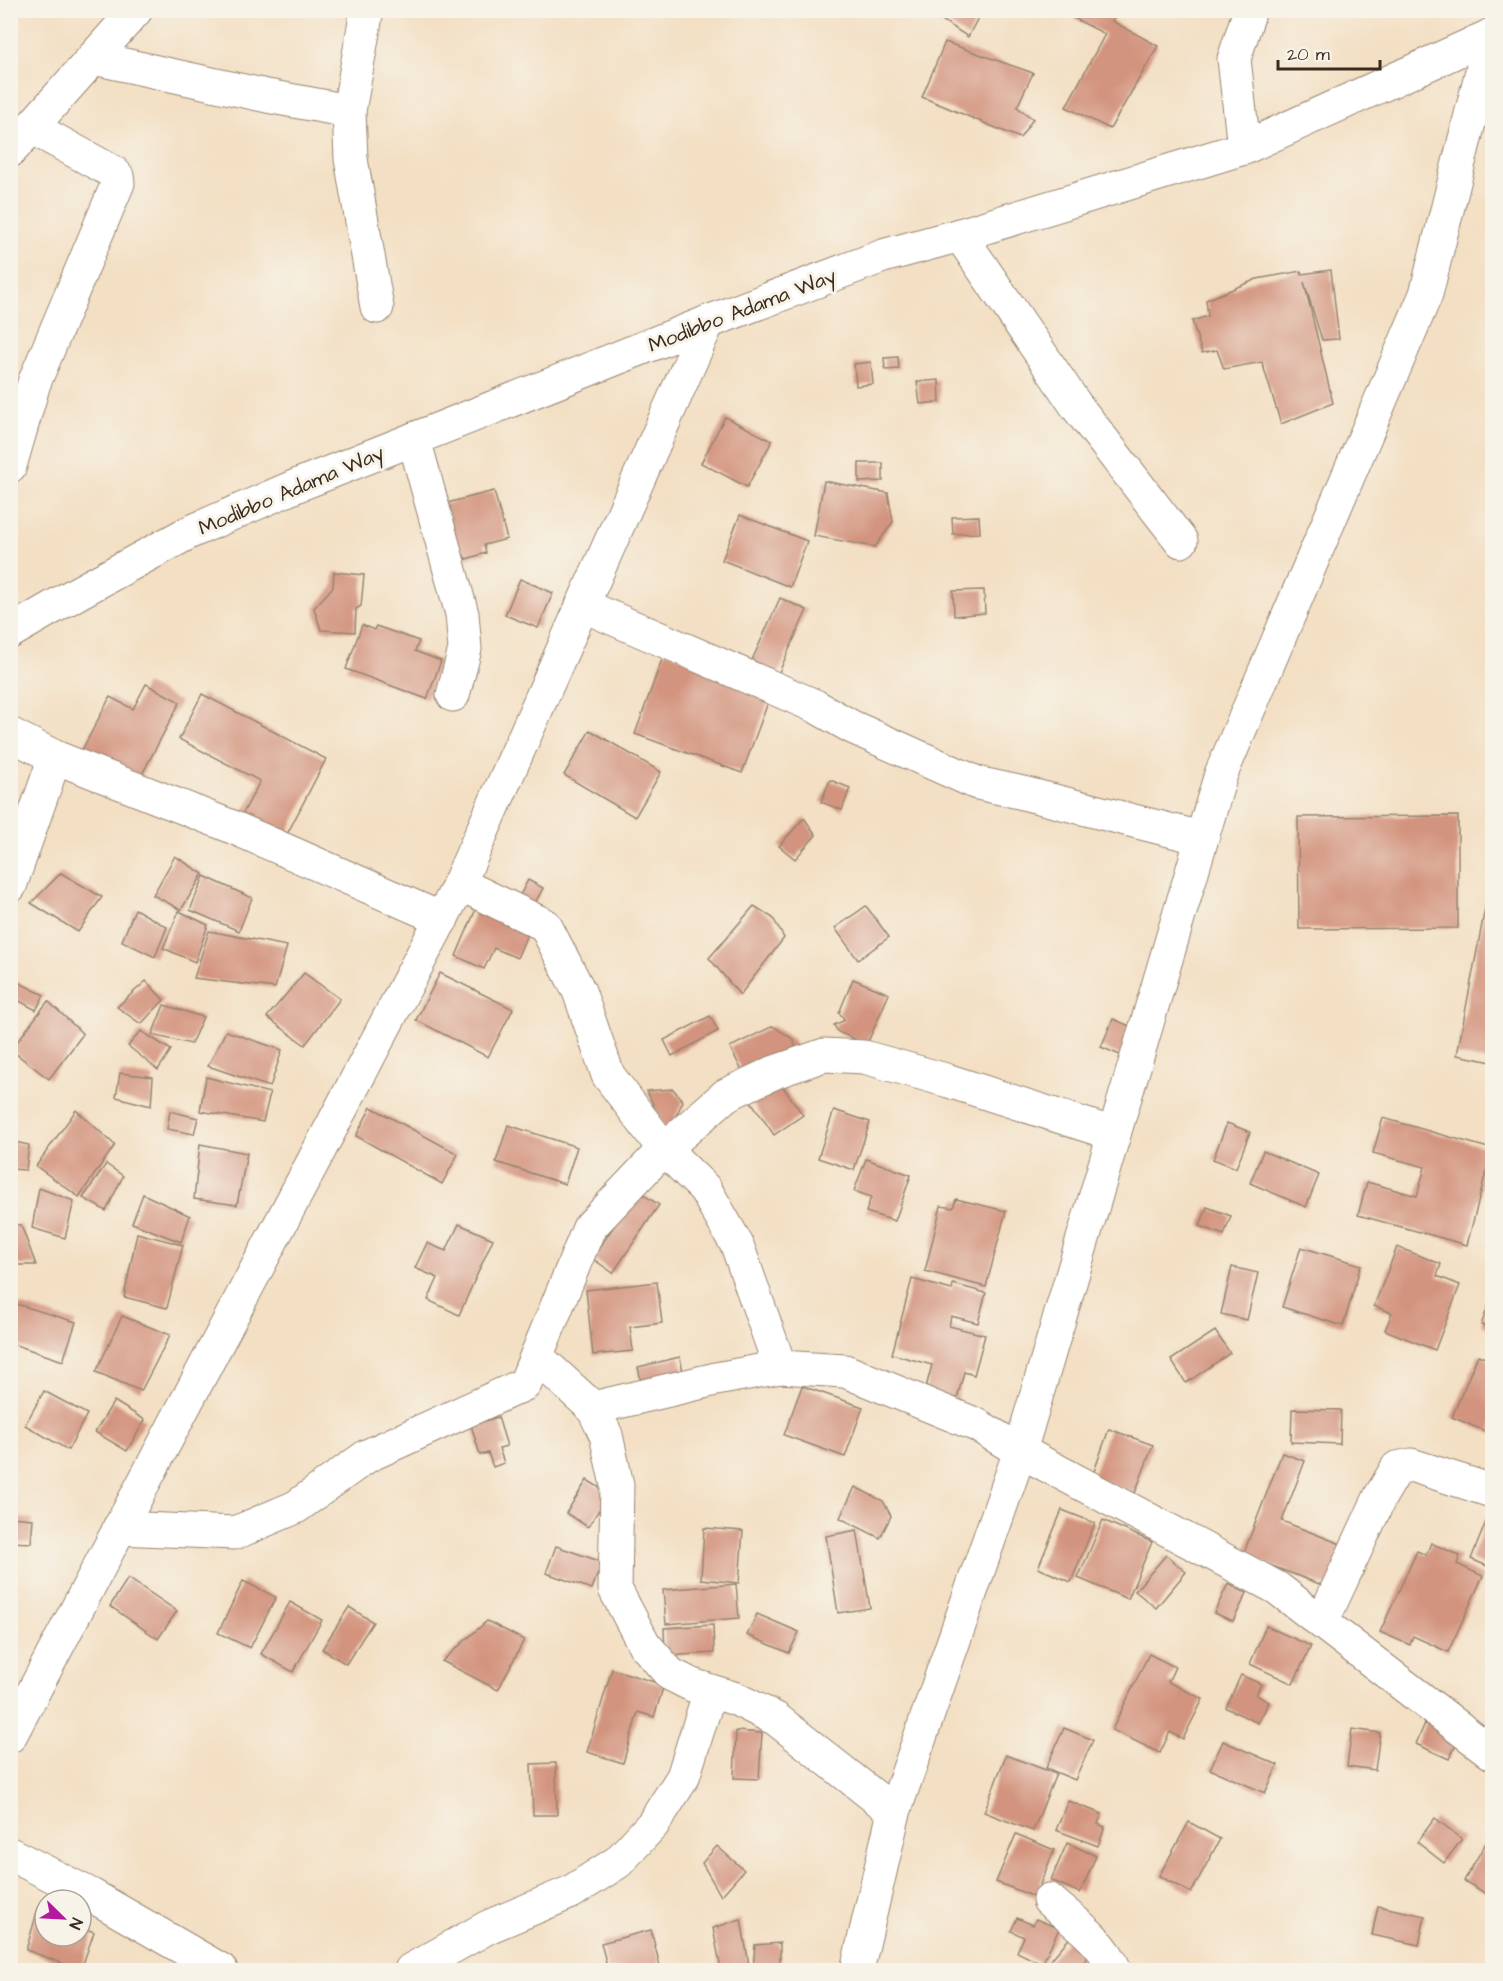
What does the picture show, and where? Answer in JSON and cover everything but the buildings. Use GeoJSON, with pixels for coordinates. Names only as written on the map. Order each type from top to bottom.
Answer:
{"type":"FeatureCollection","features":[{"type":"Feature","properties":{"kind":"street"},"geometry":{"type":"LineString","coordinates":[[10,466],[34,382],[118,183],[117,176],[113,172],[21,139],[136,10]]}},
{"type":"Feature","properties":{"kind":"street"},"geometry":{"type":"LineString","coordinates":[[367,10],[350,111],[351,159],[378,307]]}},
{"type":"Feature","properties":{"kind":"street"},"geometry":{"type":"LineString","coordinates":[[1244,148],[1234,59],[1250,10]]}},
{"type":"Feature","properties":{"kind":"street"},"geometry":{"type":"LineString","coordinates":[[857,1971],[894,1812],[1020,1451],[1221,774],[1426,294],[1492,35]]}},
{"type":"Feature","properties":{"kind":"street","name":"Modibbo Adama Way"},"geometry":{"type":"LineString","coordinates":[[10,632],[189,533],[298,485],[708,322],[883,256],[960,235],[1244,148],[1492,35]]}},
{"type":"Feature","properties":{"kind":"street"},"geometry":{"type":"LineString","coordinates":[[93,58],[267,96],[350,111]]}},
{"type":"Feature","properties":{"kind":"street"},"geometry":{"type":"LineString","coordinates":[[960,235],[1075,404],[1181,541]]}},
{"type":"Feature","properties":{"kind":"street"},"geometry":{"type":"LineString","coordinates":[[10,1736],[460,884],[708,322]]}},
{"type":"Feature","properties":{"kind":"street"},"geometry":{"type":"LineString","coordinates":[[414,439],[462,614],[465,649],[453,695]]}},
{"type":"Feature","properties":{"kind":"street"},"geometry":{"type":"LineString","coordinates":[[582,605],[815,706],[852,727],[977,783],[1202,838]]}},
{"type":"Feature","properties":{"kind":"street"},"geometry":{"type":"LineString","coordinates":[[10,734],[56,757],[230,826],[442,919]]}},
{"type":"Feature","properties":{"kind":"street"},"geometry":{"type":"LineString","coordinates":[[10,886],[56,757]]}},
{"type":"Feature","properties":{"kind":"street"},"geometry":{"type":"LineString","coordinates":[[460,884],[545,925],[579,991],[608,1075],[664,1149],[705,1189],[737,1245],[780,1367]]}},
{"type":"Feature","properties":{"kind":"street"},"geometry":{"type":"LineString","coordinates":[[120,1528],[235,1533],[296,1507],[367,1456],[525,1384],[589,1228],[664,1149],[726,1095],[775,1072],[824,1055],[864,1057],[949,1081],[1114,1134]]}},
{"type":"Feature","properties":{"kind":"street"},"geometry":{"type":"LineString","coordinates":[[537,1357],[593,1407],[606,1435],[617,1485],[615,1589],[644,1644],[670,1674],[692,1685],[736,1700],[776,1719],[894,1812]]}},
{"type":"Feature","properties":{"kind":"street"},"geometry":{"type":"LineString","coordinates":[[593,1407],[780,1367],[844,1371],[976,1425],[1020,1451],[1277,1588],[1492,1753]]}},
{"type":"Feature","properties":{"kind":"street"},"geometry":{"type":"LineString","coordinates":[[1322,1622],[1380,1497],[1397,1468],[1411,1465],[1492,1491]]}},
{"type":"Feature","properties":{"kind":"street"},"geometry":{"type":"LineString","coordinates":[[411,1971],[488,1927],[571,1892],[618,1862],[653,1824],[683,1777],[710,1691]]}},
{"type":"Feature","properties":{"kind":"street"},"geometry":{"type":"LineString","coordinates":[[10,1854],[91,1895],[221,1971]]}},
{"type":"Feature","properties":{"kind":"street"},"geometry":{"type":"LineString","coordinates":[[1049,1900],[1088,1934],[1110,1959],[1115,1971]]}}]}
